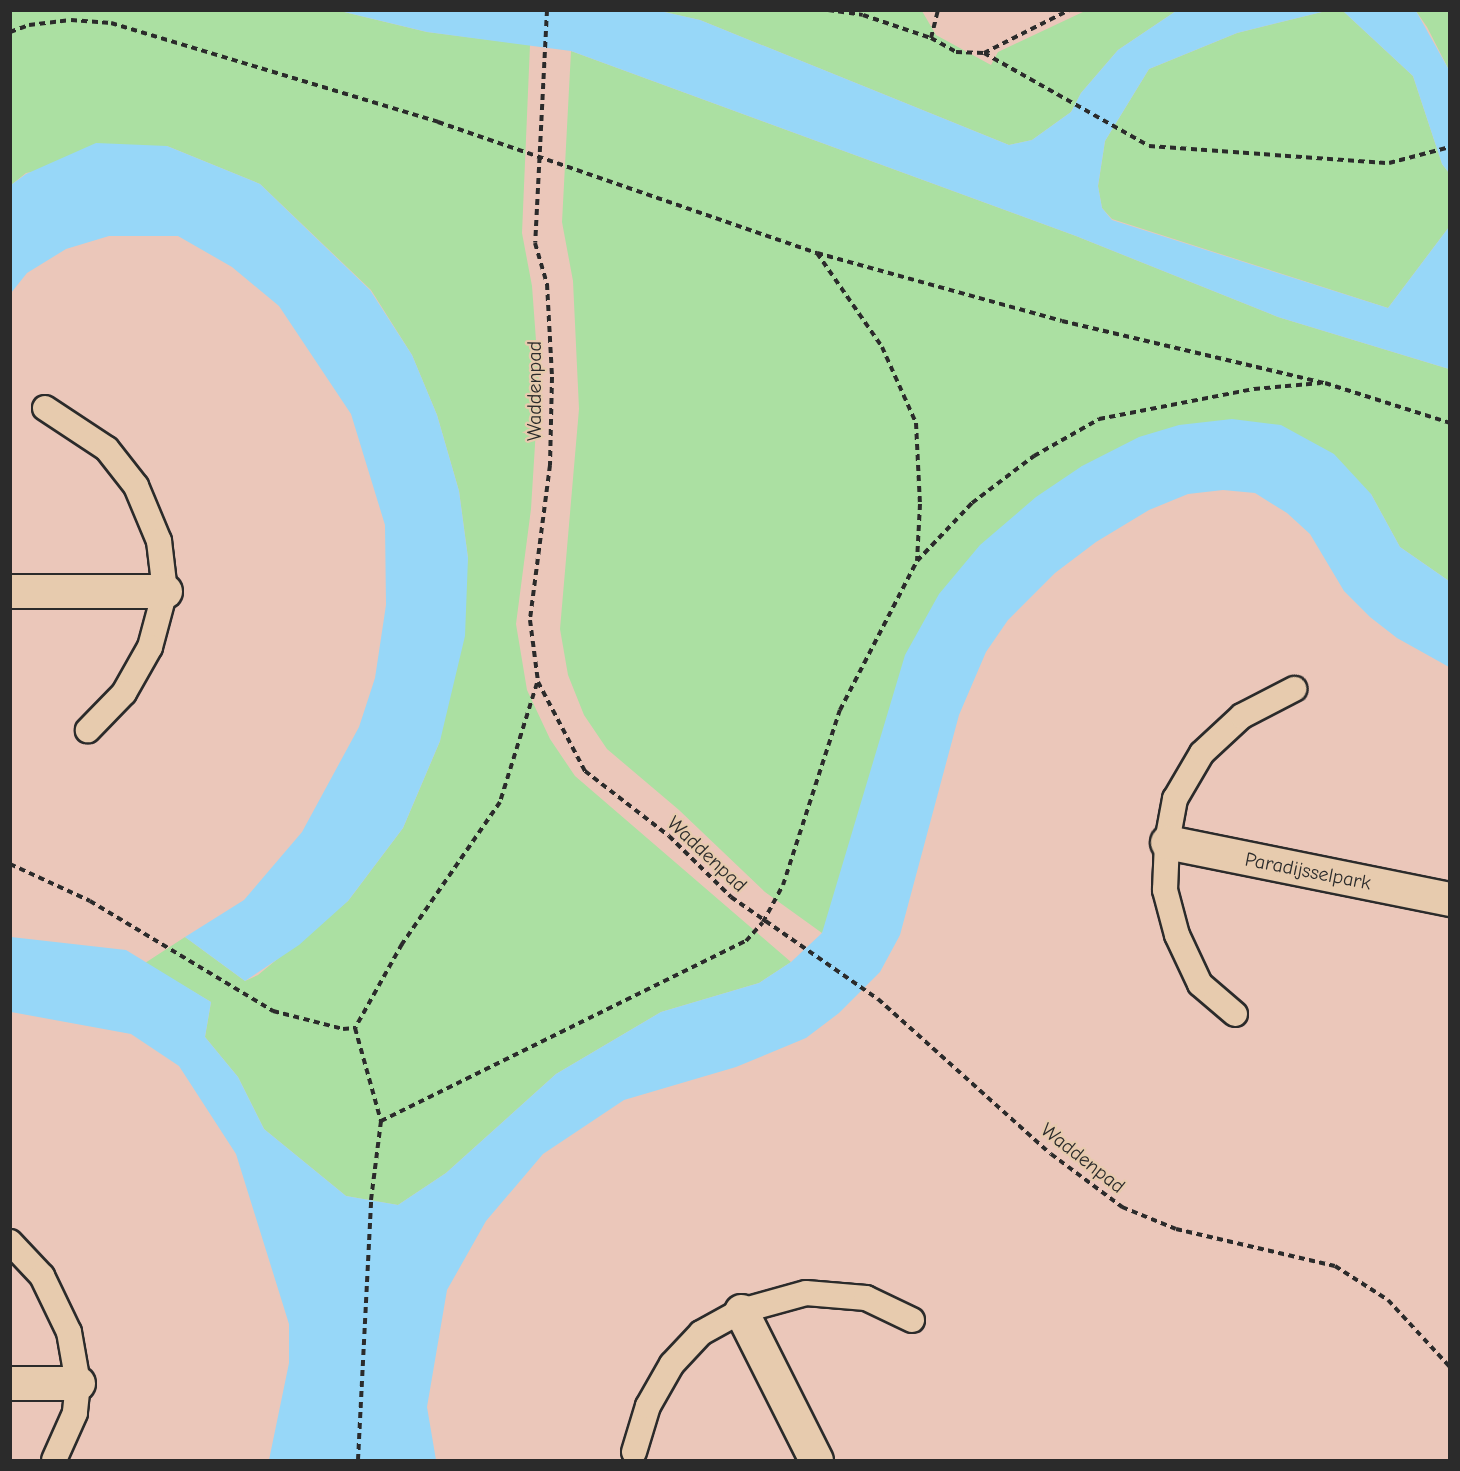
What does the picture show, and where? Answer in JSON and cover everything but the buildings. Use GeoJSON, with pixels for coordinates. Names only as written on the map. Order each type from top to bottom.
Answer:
{"type":"FeatureCollection","features":[{"type":"Feature","properties":{"kind":"street"},"geometry":{"type":"LineString","coordinates":[[10,591],[165,591]]}},
{"type":"Feature","properties":{"kind":"street","name":"Paradijsselpark"},"geometry":{"type":"LineString","coordinates":[[1167,842],[1449,899]]}},
{"type":"Feature","properties":{"kind":"street"},"geometry":{"type":"LineString","coordinates":[[741,1311],[816,1461]]}},
{"type":"Feature","properties":{"kind":"street"},"geometry":{"type":"LineString","coordinates":[[10,1383],[78,1383]]}},
{"type":"Feature","properties":{"kind":"lane"},"geometry":{"type":"LineString","coordinates":[[45,408],[108,449],[136,486],[159,541],[165,591],[150,647],[130,684],[88,730]]}},
{"type":"Feature","properties":{"kind":"lane"},"geometry":{"type":"LineString","coordinates":[[1235,1014],[1200,984],[1177,935],[1165,891],[1167,842],[1175,799],[1202,753],[1242,716],[1294,689]]}},
{"type":"Feature","properties":{"kind":"lane"},"geometry":{"type":"LineString","coordinates":[[10,1242],[42,1276],[69,1332],[78,1383],[75,1413],[54,1461]]}},
{"type":"Feature","properties":{"kind":"lane"},"geometry":{"type":"LineString","coordinates":[[634,1452],[648,1406],[672,1364],[701,1333],[741,1311],[806,1293],[866,1298],[912,1320]]}},
{"type":"Feature","properties":{"kind":"path","name":"Waddenpad"},"geometry":{"type":"LineString","coordinates":[[547,10],[535,243],[546,284],[552,378],[550,465],[530,620],[538,682],[585,771],[669,836],[730,897],[763,922],[878,999],[1050,1154],[1122,1208],[1176,1229],[1335,1266],[1388,1300],[1449,1367]]}},
{"type":"Feature","properties":{"kind":"path"},"geometry":{"type":"LineString","coordinates":[[828,10],[863,15],[931,38],[956,52],[984,53],[1069,10]]}},
{"type":"Feature","properties":{"kind":"path"},"geometry":{"type":"LineString","coordinates":[[931,38],[938,10]]}},
{"type":"Feature","properties":{"kind":"path"},"geometry":{"type":"LineString","coordinates":[[10,32],[29,25],[71,20],[111,23],[438,122],[817,253],[1062,321],[1325,383],[1449,423]]}},
{"type":"Feature","properties":{"kind":"path"},"geometry":{"type":"LineString","coordinates":[[984,53],[1057,97],[1149,146],[1389,163],[1449,147]]}},
{"type":"Feature","properties":{"kind":"path"},"geometry":{"type":"LineString","coordinates":[[817,253],[882,347],[916,423],[920,504],[917,561]]}},
{"type":"Feature","properties":{"kind":"path"},"geometry":{"type":"LineString","coordinates":[[381,1121],[703,965],[746,940],[763,922],[783,885],[840,710],[917,561],[972,503],[1034,456],[1099,419],[1243,390],[1325,383]]}},
{"type":"Feature","properties":{"kind":"path"},"geometry":{"type":"LineString","coordinates":[[357,1461],[371,1200],[381,1121],[355,1028],[402,944],[500,802],[538,682]]}},
{"type":"Feature","properties":{"kind":"path"},"geometry":{"type":"LineString","coordinates":[[10,864],[90,901],[165,943],[233,989],[273,1011],[343,1029],[355,1028]]}},
{"type":"Feature","properties":{"kind":"green space"},"geometry":{"type":"Polygon","coordinates":[[[11,11],[340,11],[427,32],[530,45],[522,233],[532,286],[539,381],[531,509],[516,624],[527,690],[550,739],[575,776],[791,962],[759,983],[661,1012],[556,1074],[446,1173],[398,1205],[346,1196],[264,1129],[238,1077],[205,1037],[211,1002],[145,963],[185,937],[245,981],[258,975],[348,901],[403,828],[440,741],[468,558],[459,491],[437,415],[412,355],[371,290],[260,184],[167,146],[26,173],[11,185],[11,11]]]}},
{"type":"Feature","properties":{"kind":"green space"},"geometry":{"type":"Polygon","coordinates":[[[660,11],[922,11],[936,35],[991,65],[998,52],[1085,11],[1176,11],[1118,50],[1081,93],[1071,112],[1032,140],[1009,145],[700,20],[660,11]]]}},
{"type":"Feature","properties":{"kind":"green space"},"geometry":{"type":"Polygon","coordinates":[[[1326,11],[1343,11],[1413,76],[1442,164],[1449,173],[1449,227],[1388,308],[1112,219],[1102,208],[1098,186],[1105,141],[1149,69],[1237,33],[1326,11]]]}},
{"type":"Feature","properties":{"kind":"green space"},"geometry":{"type":"Polygon","coordinates":[[[1416,11],[1449,11],[1449,70],[1427,27],[1416,11]]]}},
{"type":"Feature","properties":{"kind":"green space"},"geometry":{"type":"Polygon","coordinates":[[[571,51],[1076,236],[1278,317],[1449,369],[1449,581],[1400,547],[1371,494],[1082,466],[822,933],[765,892],[679,810],[607,749],[584,715],[568,675],[560,629],[579,409],[573,281],[562,222],[571,51]]]}},
{"type":"Feature","properties":{"kind":"water"},"geometry":{"type":"Polygon","coordinates":[[[340,11],[660,11],[700,20],[1009,145],[1032,140],[1071,112],[1081,93],[1118,50],[1176,11],[1326,11],[1237,33],[1149,69],[1105,141],[1098,186],[1102,208],[1112,220],[1388,308],[1449,227],[1449,369],[1278,317],[1076,236],[571,51],[427,32],[340,11]]]}},
{"type":"Feature","properties":{"kind":"water"},"geometry":{"type":"Polygon","coordinates":[[[1343,11],[1416,11],[1449,70],[1449,173],[1442,164],[1413,76],[1343,11]]]}},
{"type":"Feature","properties":{"kind":"water"},"geometry":{"type":"Polygon","coordinates":[[[96,143],[167,146],[260,184],[370,290],[412,355],[437,415],[459,491],[468,558],[465,636],[440,741],[403,828],[348,901],[299,945],[245,981],[185,937],[244,900],[302,832],[359,727],[375,678],[386,605],[385,525],[351,414],[279,306],[232,267],[178,236],[109,236],[66,249],[27,273],[11,293],[11,185],[26,174],[96,143]]]}},
{"type":"Feature","properties":{"kind":"water"},"geometry":{"type":"Polygon","coordinates":[[[1232,419],[1281,425],[1334,454],[1371,494],[1400,547],[1449,581],[1449,667],[1397,638],[1370,617],[1344,591],[1310,534],[1287,513],[1255,493],[1223,490],[1188,494],[1149,510],[1096,542],[1055,573],[1008,620],[986,652],[959,715],[900,935],[880,972],[839,1013],[806,1038],[736,1067],[624,1100],[543,1154],[486,1221],[447,1290],[427,1407],[436,1460],[269,1460],[289,1363],[289,1324],[236,1154],[179,1066],[131,1034],[11,1012],[11,937],[126,950],[211,1002],[205,1037],[238,1077],[264,1129],[346,1196],[398,1205],[446,1173],[556,1074],[661,1012],[759,983],[791,962],[822,933],[905,655],[939,594],[980,545],[1036,497],[1082,466],[1139,437],[1179,425],[1232,419]]]}}]}
